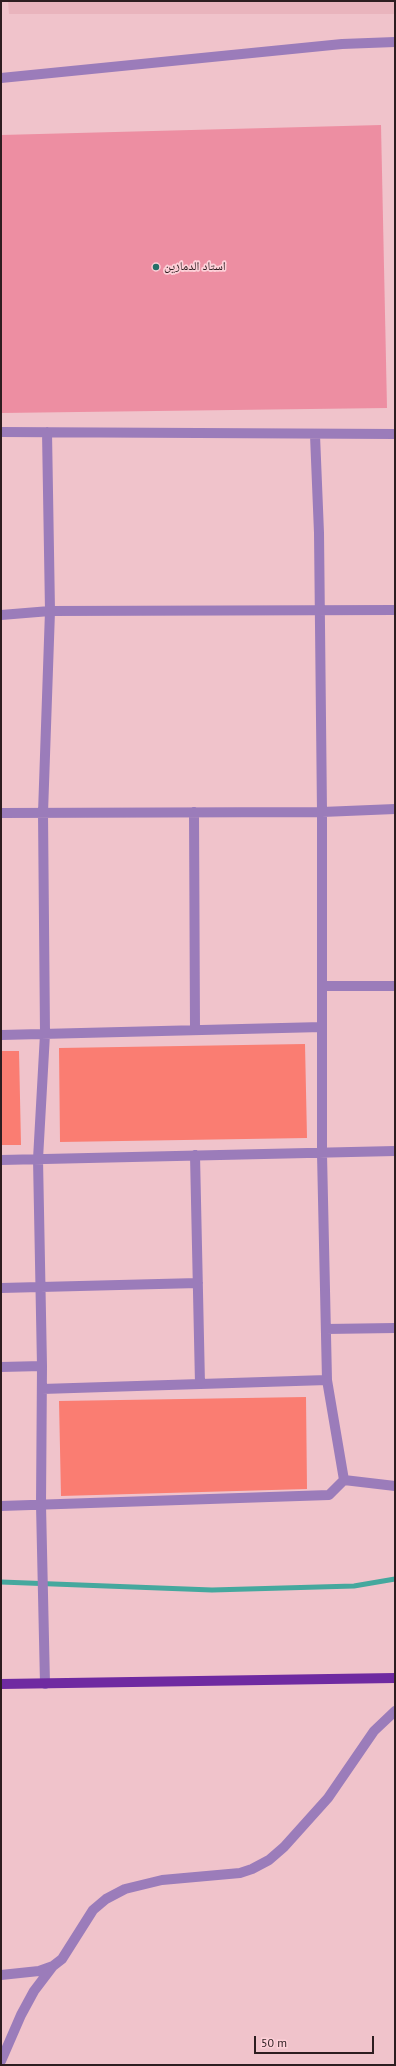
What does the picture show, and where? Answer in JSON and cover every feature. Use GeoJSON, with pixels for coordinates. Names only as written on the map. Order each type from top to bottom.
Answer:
{"type":"FeatureCollection","features":[{"type":"Feature","properties":{"kind":"main road"},"geometry":{"type":"LineString","coordinates":[[1,1684],[395,1678]]}},
{"type":"Feature","properties":{"kind":"street"},"geometry":{"type":"LineString","coordinates":[[1,78],[334,45],[395,42]]}},
{"type":"Feature","properties":{"kind":"street"},"geometry":{"type":"LineString","coordinates":[[1,432],[214,432],[315,435],[395,434]]}},
{"type":"Feature","properties":{"kind":"street"},"geometry":{"type":"LineString","coordinates":[[44,1684],[41,1505],[42,1366],[38,1159],[45,1034],[43,813],[50,611],[47,432]]}},
{"type":"Feature","properties":{"kind":"street"},"geometry":{"type":"LineString","coordinates":[[315,435],[319,533],[322,812],[322,1154],[327,1380],[344,1480]]}},
{"type":"Feature","properties":{"kind":"street"},"geometry":{"type":"LineString","coordinates":[[1,615],[50,611],[395,610]]}},
{"type":"Feature","properties":{"kind":"street"},"geometry":{"type":"LineString","coordinates":[[1,814],[322,812],[395,809]]}},
{"type":"Feature","properties":{"kind":"street"},"geometry":{"type":"LineString","coordinates":[[194,812],[195,1030]]}},
{"type":"Feature","properties":{"kind":"street"},"geometry":{"type":"LineString","coordinates":[[322,986],[395,986]]}},
{"type":"Feature","properties":{"kind":"street"},"geometry":{"type":"LineString","coordinates":[[1,1034],[322,1027]]}},
{"type":"Feature","properties":{"kind":"street"},"geometry":{"type":"LineString","coordinates":[[1,1160],[195,1155],[322,1154],[395,1151]]}},
{"type":"Feature","properties":{"kind":"street"},"geometry":{"type":"LineString","coordinates":[[195,1155],[200,1384]]}},
{"type":"Feature","properties":{"kind":"street"},"geometry":{"type":"LineString","coordinates":[[1,1288],[198,1283]]}},
{"type":"Feature","properties":{"kind":"street"},"geometry":{"type":"LineString","coordinates":[[326,1329],[395,1328]]}},
{"type":"Feature","properties":{"kind":"street"},"geometry":{"type":"LineString","coordinates":[[1,1367],[42,1366]]}},
{"type":"Feature","properties":{"kind":"street"},"geometry":{"type":"LineString","coordinates":[[42,1389],[327,1380]]}},
{"type":"Feature","properties":{"kind":"street"},"geometry":{"type":"LineString","coordinates":[[344,1480],[395,1486]]}},
{"type":"Feature","properties":{"kind":"street"},"geometry":{"type":"LineString","coordinates":[[1,1506],[329,1495],[344,1480]]}},
{"type":"Feature","properties":{"kind":"street"},"geometry":{"type":"LineString","coordinates":[[1,2061],[21,2015],[34,1991],[53,1966],[62,1959],[93,1910],[106,1899],[125,1889],[162,1880],[240,1873],[252,1869],[269,1860],[284,1847],[328,1798],[374,1731],[395,1711]]}},
{"type":"Feature","properties":{"kind":"street"},"geometry":{"type":"LineString","coordinates":[[1,1975],[39,1970],[53,1966]]}},
{"type":"Feature","properties":{"kind":"shaded area"},"geometry":{"type":"Polygon","coordinates":[[[8,1],[395,1],[395,14],[9,14],[8,1]]]}},
{"type":"Feature","properties":{"kind":"shaded area"},"geometry":{"type":"Polygon","coordinates":[[[381,125],[387,408],[1,413],[1,135],[381,125]]]}},
{"type":"Feature","properties":{"kind":"building"},"geometry":{"type":"Polygon","coordinates":[[[305,1044],[307,1138],[60,1142],[59,1048],[305,1044]]]}},
{"type":"Feature","properties":{"kind":"building"},"geometry":{"type":"Polygon","coordinates":[[[1,1051],[19,1051],[21,1145],[1,1145],[1,1051]]]}},
{"type":"Feature","properties":{"kind":"building"},"geometry":{"type":"Polygon","coordinates":[[[306,1397],[307,1489],[61,1496],[59,1401],[306,1397]]]}},
{"type":"Feature","properties":{"kind":"waterway"},"geometry":{"type":"LineString","coordinates":[[1,1582],[212,1590],[354,1586],[395,1579]]}},
{"type":"Feature","properties":{"kind":"place","name":"استاد الدمازين"},"geometry":{"type":"Point","coordinates":[156,267]}}]}
